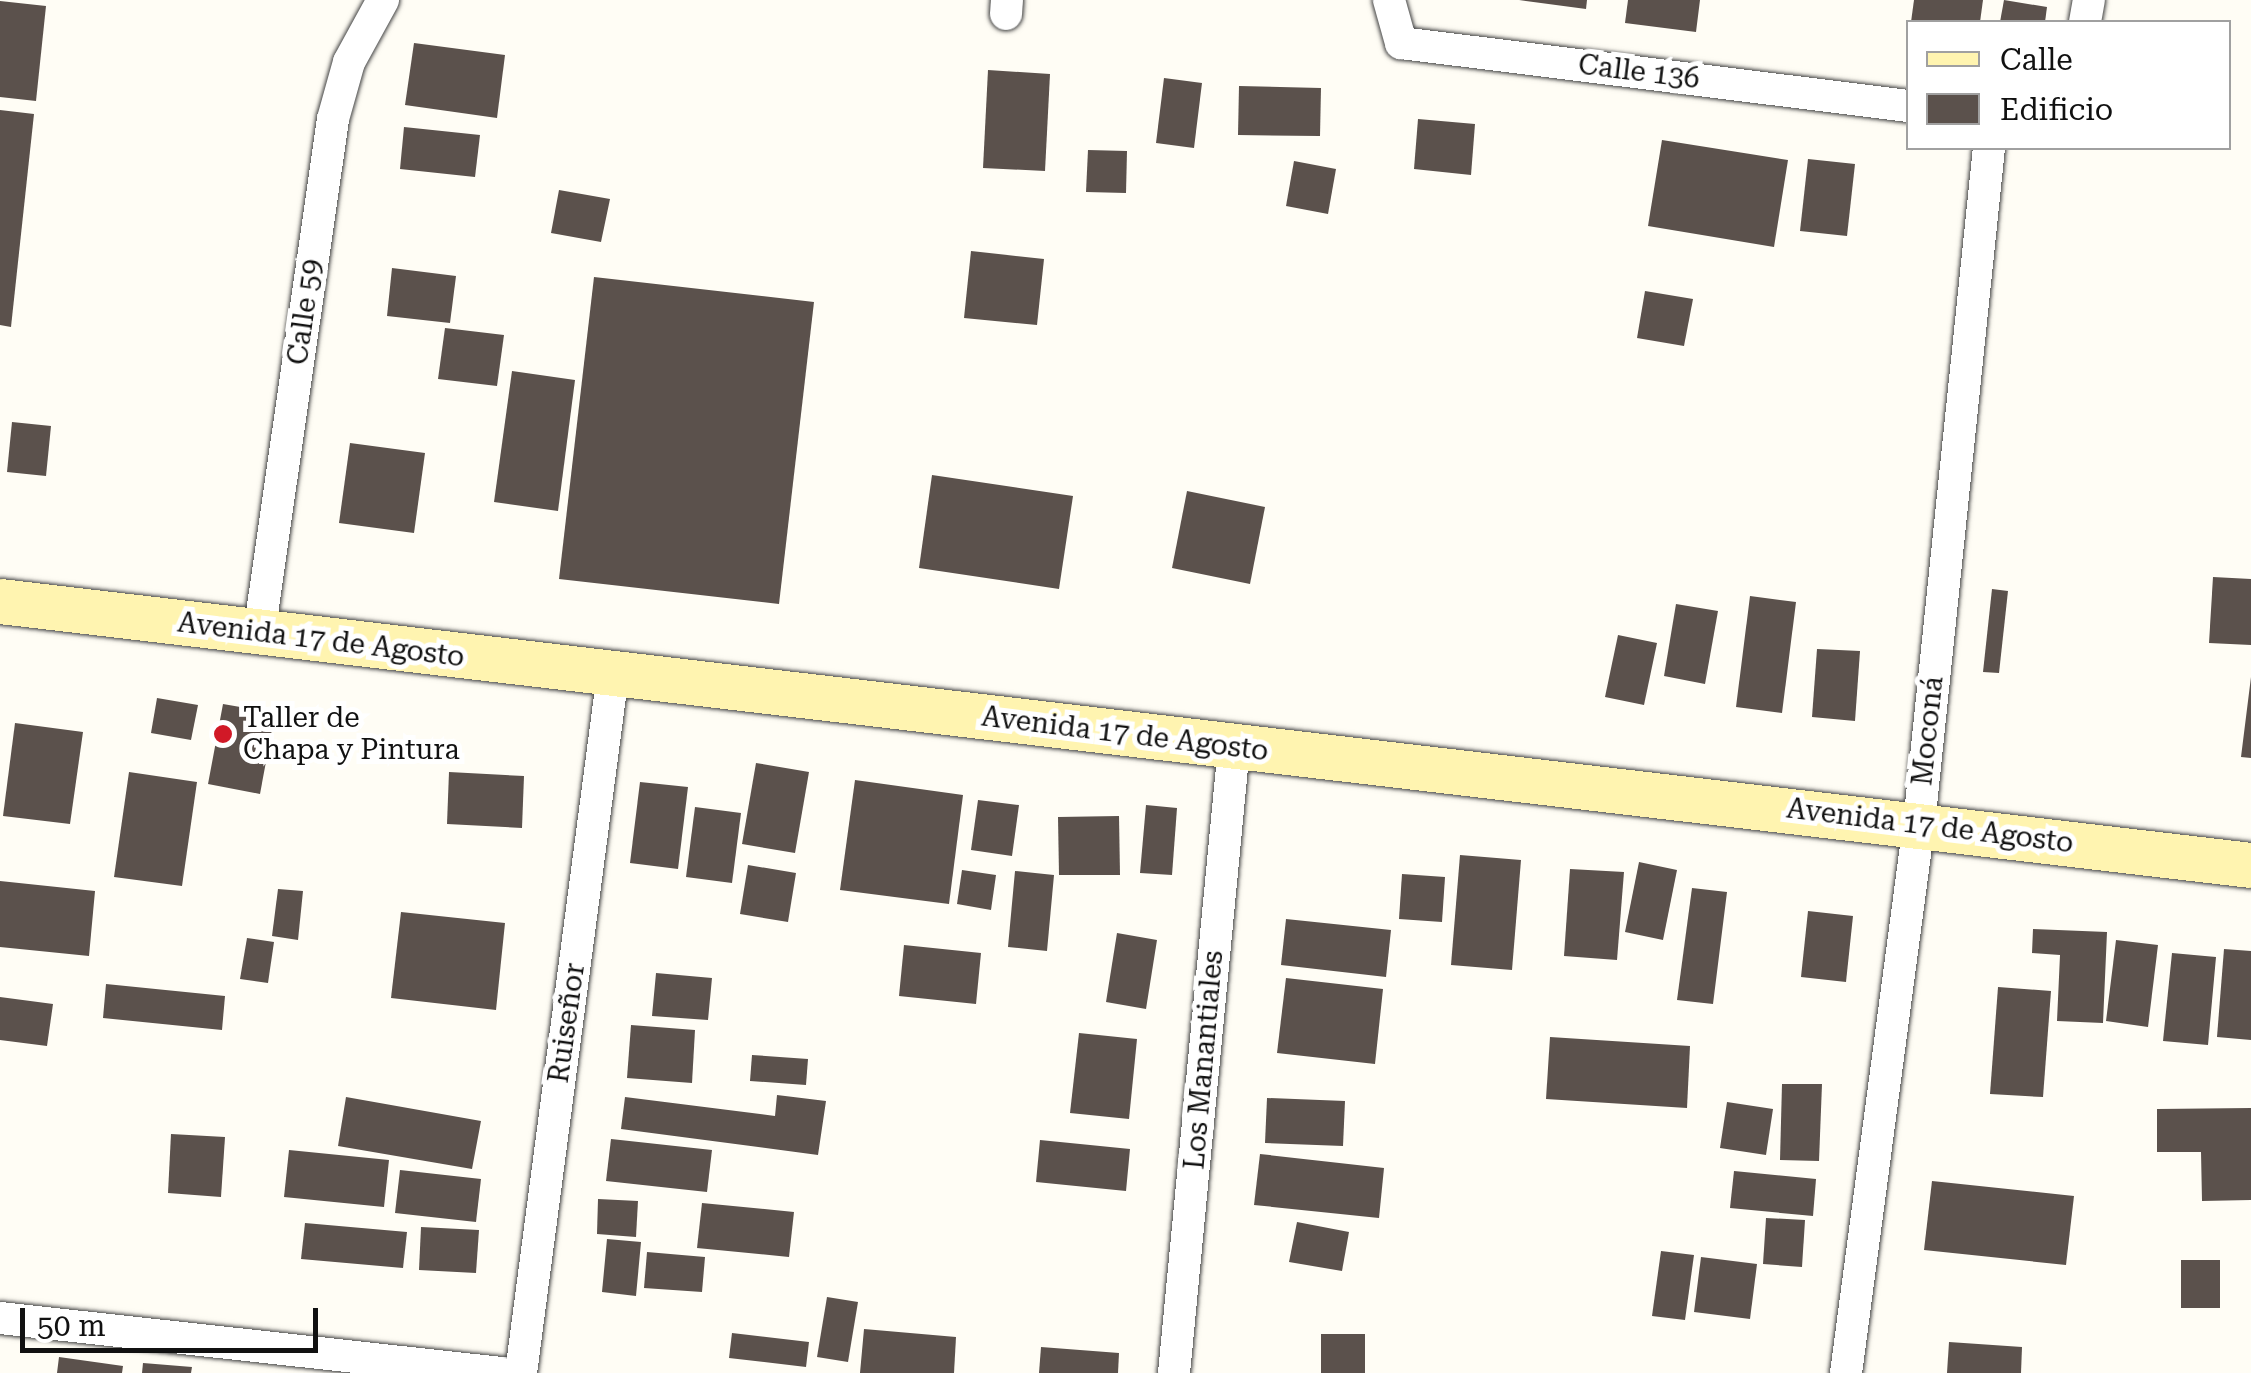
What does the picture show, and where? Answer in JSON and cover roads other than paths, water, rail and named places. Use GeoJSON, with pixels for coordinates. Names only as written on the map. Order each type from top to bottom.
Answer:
{"type":"FeatureCollection","features":[{"type":"Feature","properties":{"kind":"main road","name":"Avenida 17 de Agosto"},"geometry":{"type":"LineString","coordinates":[[0,601],[2251,866]]}},
{"type":"Feature","properties":{"kind":"street","name":"Calle 59"},"geometry":{"type":"LineString","coordinates":[[258,634],[333,119],[349,62],[383,0]]}},
{"type":"Feature","properties":{"kind":"street","name":"Calle 136"},"geometry":{"type":"LineString","coordinates":[[1388,7],[1400,43],[1906,106]]}},
{"type":"Feature","properties":{"kind":"street","name":"Moconá"},"geometry":{"type":"LineString","coordinates":[[1846,1373],[1918,824],[1989,150]]}},
{"type":"Feature","properties":{"kind":"street","name":"Ruiseñor"},"geometry":{"type":"LineString","coordinates":[[521,1373],[613,673]]}},
{"type":"Feature","properties":{"kind":"street","name":"Los Manantiales"},"geometry":{"type":"LineString","coordinates":[[1174,1373],[1234,746]]}},
{"type":"Feature","properties":{"kind":"street"},"geometry":{"type":"LineString","coordinates":[[0,1318],[501,1373]]}},
{"type":"Feature","properties":{"kind":"place","name":"Taller de Chapa y Pintura"},"geometry":{"type":"Point","coordinates":[223,734]}}]}
